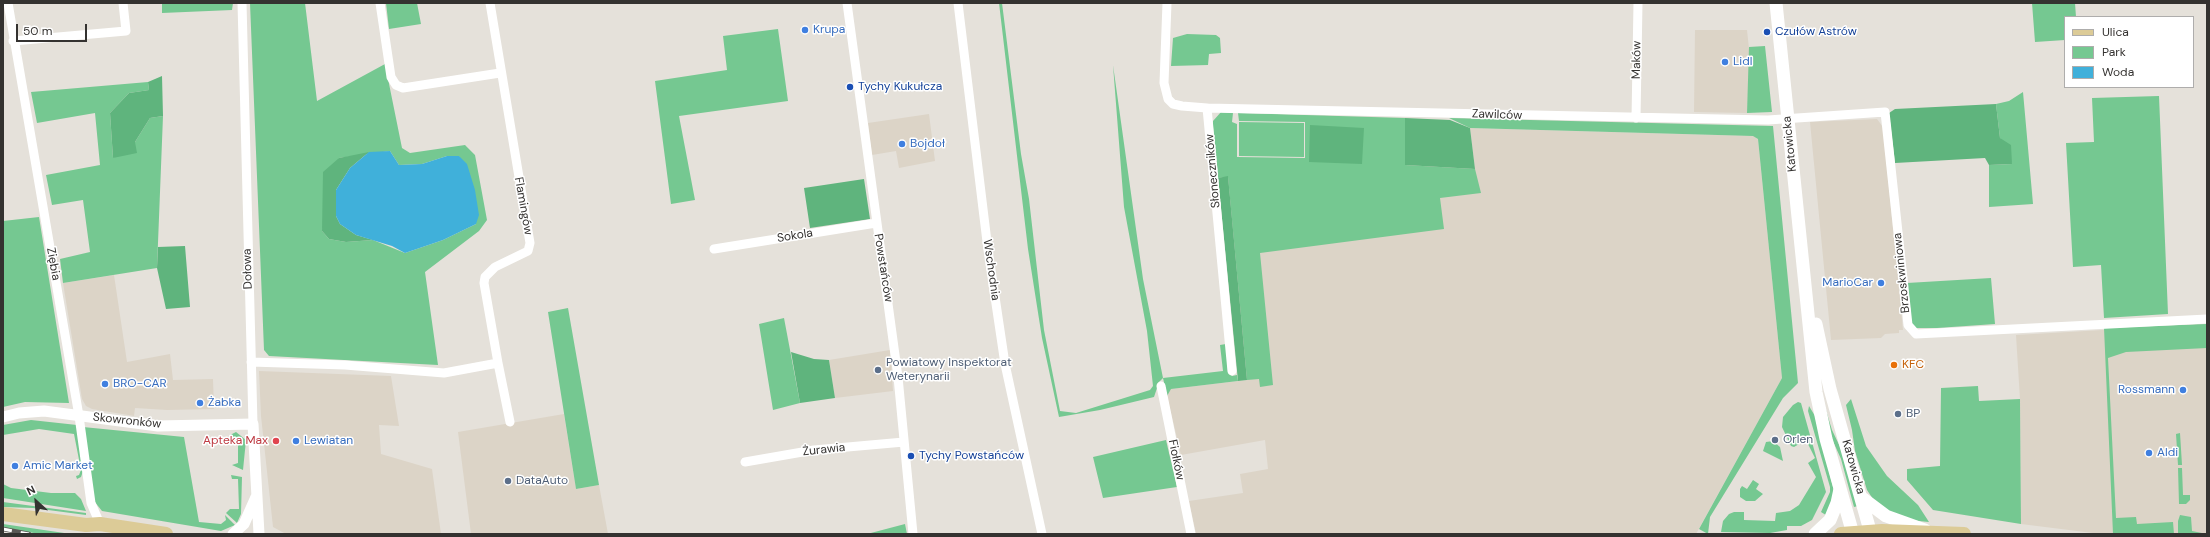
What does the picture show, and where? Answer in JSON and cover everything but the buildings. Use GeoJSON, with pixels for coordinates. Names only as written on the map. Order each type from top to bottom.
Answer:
{"type":"FeatureCollection","features":[{"type":"Feature","properties":{"kind":"main road","name":"Katowicka"},"geometry":{"type":"LineString","coordinates":[[1776,3],[1816,392],[1826,439],[1840,486],[1849,534]]}},
{"type":"Feature","properties":{"kind":"main road","name":"Katowicka"},"geometry":{"type":"LineString","coordinates":[[1804,284],[1816,323],[1830,389],[1871,532]]}},
{"type":"Feature","properties":{"kind":"main road"},"geometry":{"type":"LineString","coordinates":[[1814,534],[1830,520],[1837,503],[1840,486]]}},
{"type":"Feature","properties":{"kind":"main road"},"geometry":{"type":"LineString","coordinates":[[1862,498],[1886,516],[1931,532]]}},
{"type":"Feature","properties":{"kind":"main road"},"geometry":{"type":"LineString","coordinates":[[3,514],[96,528],[166,534]]}},
{"type":"Feature","properties":{"kind":"main road"},"geometry":{"type":"LineString","coordinates":[[1849,534],[1871,532],[1931,532],[1964,534]]}},
{"type":"Feature","properties":{"kind":"street","name":"Ziębia"},"geometry":{"type":"LineString","coordinates":[[8,3],[13,41],[79,416],[96,528]]}},
{"type":"Feature","properties":{"kind":"street"},"geometry":{"type":"LineString","coordinates":[[13,41],[126,31],[123,3]]}},
{"type":"Feature","properties":{"kind":"street","name":"Dołowa"},"geometry":{"type":"LineString","coordinates":[[242,3],[251,362],[259,534]]}},
{"type":"Feature","properties":{"kind":"street"},"geometry":{"type":"LineString","coordinates":[[380,3],[391,77],[396,85],[403,88],[500,73]]}},
{"type":"Feature","properties":{"kind":"street","name":"Flamingów"},"geometry":{"type":"LineString","coordinates":[[490,3],[500,73],[530,243],[528,251],[495,267],[485,277],[498,363],[510,422]]}},
{"type":"Feature","properties":{"kind":"street","name":"Powstańców"},"geometry":{"type":"LineString","coordinates":[[847,3],[876,224],[892,332],[913,534]]}},
{"type":"Feature","properties":{"kind":"street","name":"Wschodnia"},"geometry":{"type":"LineString","coordinates":[[958,3],[988,250],[1005,364],[1042,534]]}},
{"type":"Feature","properties":{"kind":"street"},"geometry":{"type":"LineString","coordinates":[[1167,3],[1164,83],[1168,99],[1173,104],[1207,108]]}},
{"type":"Feature","properties":{"kind":"street","name":"Maków"},"geometry":{"type":"LineString","coordinates":[[1636,118],[1638,3]]}},
{"type":"Feature","properties":{"kind":"street","name":"Zawilców"},"geometry":{"type":"LineString","coordinates":[[1207,108],[1636,118],[1787,119]]}},
{"type":"Feature","properties":{"kind":"street","name":"Słoneczników"},"geometry":{"type":"LineString","coordinates":[[1207,108],[1232,371]]}},
{"type":"Feature","properties":{"kind":"street","name":"Brzoskwiniowa"},"geometry":{"type":"LineString","coordinates":[[1787,119],[1884,112],[1908,325],[1916,334],[2071,324],[2207,319]]}},
{"type":"Feature","properties":{"kind":"street","name":"Sokola"},"geometry":{"type":"LineString","coordinates":[[714,249],[876,224]]}},
{"type":"Feature","properties":{"kind":"street"},"geometry":{"type":"LineString","coordinates":[[251,362],[345,365],[444,373],[498,363]]}},
{"type":"Feature","properties":{"kind":"street","name":"Fiołków"},"geometry":{"type":"LineString","coordinates":[[1161,386],[1191,534]]}},
{"type":"Feature","properties":{"kind":"street","name":"Skowronków"},"geometry":{"type":"LineString","coordinates":[[3,417],[19,413],[44,411],[158,426],[253,424]]}},
{"type":"Feature","properties":{"kind":"street","name":"Żurawia"},"geometry":{"type":"LineString","coordinates":[[746,462],[814,450],[904,442]]}},
{"type":"Feature","properties":{"kind":"street"},"geometry":{"type":"LineString","coordinates":[[233,534],[244,524],[257,494]]}},
{"type":"Feature","properties":{"kind":"shaded area","name":"Lidl"},"geometry":{"type":"Polygon","coordinates":[[[1695,30],[1747,30],[1750,58],[1747,113],[1694,112],[1695,30]]]}},
{"type":"Feature","properties":{"kind":"shaded area"},"geometry":{"type":"Polygon","coordinates":[[[929,114],[935,161],[899,168],[896,151],[872,155],[868,123],[929,114]]]}},
{"type":"Feature","properties":{"kind":"shaded area"},"geometry":{"type":"Polygon","coordinates":[[[1877,119],[1883,127],[1903,330],[1899,330],[1899,333],[1885,334],[1881,338],[1831,340],[1810,122],[1877,119]]]}},
{"type":"Feature","properties":{"kind":"shaded area"},"geometry":{"type":"Polygon","coordinates":[[[1470,128],[1754,136],[1758,139],[1782,378],[1696,534],[1196,534],[1189,501],[1243,493],[1240,474],[1268,469],[1265,440],[1181,455],[1167,396],[1170,389],[1247,380],[1227,160],[1405,165],[1475,169],[1470,128]]]}},
{"type":"Feature","properties":{"kind":"shaded area"},"geometry":{"type":"Polygon","coordinates":[[[114,275],[127,362],[170,354],[173,380],[213,379],[214,409],[167,410],[135,408],[134,416],[92,409],[86,406],[82,399],[63,283],[114,275]]]}},
{"type":"Feature","properties":{"kind":"shaded area"},"geometry":{"type":"Polygon","coordinates":[[[2207,324],[2207,534],[2101,534],[2021,524],[2020,399],[2016,335],[2207,324]]]}},
{"type":"Feature","properties":{"kind":"shaded area"},"geometry":{"type":"Polygon","coordinates":[[[890,350],[893,391],[835,398],[829,360],[890,350]]]}},
{"type":"Feature","properties":{"kind":"shaded area"},"geometry":{"type":"Polygon","coordinates":[[[259,371],[391,376],[399,426],[379,425],[381,454],[432,469],[441,534],[286,534],[273,527],[261,416],[259,371]]]}},
{"type":"Feature","properties":{"kind":"shaded area"},"geometry":{"type":"Polygon","coordinates":[[[564,414],[576,489],[599,485],[608,534],[471,534],[458,432],[564,414]]]}},
{"type":"Feature","properties":{"kind":"green space"},"geometry":{"type":"Polygon","coordinates":[[[162,3],[233,3],[232,10],[162,13],[162,3]]]}},
{"type":"Feature","properties":{"kind":"green space"},"geometry":{"type":"Polygon","coordinates":[[[250,3],[305,3],[317,101],[385,64],[402,148],[410,153],[465,145],[475,155],[487,220],[479,231],[425,272],[438,365],[269,356],[264,350],[250,3]],[[390,151],[339,158],[322,231],[329,239],[346,242],[373,240],[405,253],[443,240],[476,224],[459,156],[447,156],[422,164],[399,165],[390,151]]]}},
{"type":"Feature","properties":{"kind":"green space"},"geometry":{"type":"Polygon","coordinates":[[[386,3],[417,3],[421,24],[389,29],[386,3]]]}},
{"type":"Feature","properties":{"kind":"green space"},"geometry":{"type":"Polygon","coordinates":[[[999,3],[1002,3],[1021,154],[1029,199],[1044,330],[1060,411],[1076,413],[1150,390],[1153,386],[1147,331],[1124,207],[1113,65],[1143,279],[1163,378],[1159,382],[1154,397],[1100,410],[1059,417],[1042,338],[1028,249],[999,3]]]}},
{"type":"Feature","properties":{"kind":"green space"},"geometry":{"type":"Polygon","coordinates":[[[2032,3],[2075,3],[2076,16],[2064,16],[2064,40],[2035,42],[2032,3]]]}},
{"type":"Feature","properties":{"kind":"green space"},"geometry":{"type":"Polygon","coordinates":[[[778,29],[788,101],[679,116],[695,200],[671,204],[655,81],[727,70],[723,36],[778,29]]]}},
{"type":"Feature","properties":{"kind":"green space"},"geometry":{"type":"Polygon","coordinates":[[[1187,34],[1216,35],[1220,38],[1221,53],[1209,54],[1208,65],[1171,66],[1173,38],[1187,34]]]}},
{"type":"Feature","properties":{"kind":"green space"},"geometry":{"type":"Polygon","coordinates":[[[1765,46],[1772,112],[1747,113],[1749,47],[1765,46]]]}},
{"type":"Feature","properties":{"kind":"green space"},"geometry":{"type":"Polygon","coordinates":[[[162,76],[163,116],[150,118],[135,142],[137,153],[113,158],[110,113],[129,93],[149,90],[148,82],[162,76]]]}},
{"type":"Feature","properties":{"kind":"green space"},"geometry":{"type":"Polygon","coordinates":[[[148,82],[149,90],[129,93],[110,113],[113,158],[135,142],[150,118],[163,116],[157,268],[63,283],[60,259],[90,252],[83,200],[52,205],[46,175],[100,165],[95,113],[37,123],[31,92],[148,82]]]}},
{"type":"Feature","properties":{"kind":"green space"},"geometry":{"type":"Polygon","coordinates":[[[2023,92],[2033,204],[1989,207],[1989,165],[2012,164],[2000,138],[1996,104],[2009,101],[2023,92]]]}},
{"type":"Feature","properties":{"kind":"green space"},"geometry":{"type":"Polygon","coordinates":[[[2159,96],[2168,314],[2104,318],[2101,265],[2073,267],[2066,143],[2094,142],[2092,98],[2159,96]]]}},
{"type":"Feature","properties":{"kind":"green space"},"geometry":{"type":"Polygon","coordinates":[[[1996,104],[2000,138],[2011,145],[2012,164],[1989,165],[1985,158],[1895,163],[1889,113],[1895,109],[1996,104]]]}},
{"type":"Feature","properties":{"kind":"green space"},"geometry":{"type":"Polygon","coordinates":[[[1221,112],[1233,113],[1232,122],[1237,124],[1237,157],[1305,158],[1305,122],[1239,121],[1238,113],[1405,118],[1405,165],[1475,169],[1481,193],[1440,198],[1444,229],[1260,253],[1273,385],[1260,387],[1259,379],[1247,380],[1228,177],[1218,178],[1213,127],[1213,121],[1221,112]]]}},
{"type":"Feature","properties":{"kind":"green space"},"geometry":{"type":"Polygon","coordinates":[[[1405,118],[1450,120],[1470,128],[1475,169],[1405,165],[1405,118]]]}},
{"type":"Feature","properties":{"kind":"green space"},"geometry":{"type":"Polygon","coordinates":[[[1449,118],[1773,126],[1798,383],[1783,398],[1710,517],[1708,534],[1699,529],[1782,378],[1758,139],[1753,136],[1470,128],[1449,118]]]}},
{"type":"Feature","properties":{"kind":"green space"},"geometry":{"type":"Polygon","coordinates":[[[1239,122],[1304,123],[1304,157],[1239,156],[1239,122]]]}},
{"type":"Feature","properties":{"kind":"green space"},"geometry":{"type":"Polygon","coordinates":[[[1310,125],[1364,128],[1362,164],[1309,162],[1310,125]]]}},
{"type":"Feature","properties":{"kind":"green space"},"geometry":{"type":"Polygon","coordinates":[[[369,152],[350,168],[336,190],[336,216],[340,224],[356,235],[373,240],[346,242],[329,239],[322,231],[323,172],[339,158],[369,152]]]}},
{"type":"Feature","properties":{"kind":"green space"},"geometry":{"type":"Polygon","coordinates":[[[1228,176],[1247,380],[1238,381],[1218,178],[1228,176]]]}},
{"type":"Feature","properties":{"kind":"green space"},"geometry":{"type":"Polygon","coordinates":[[[864,179],[870,219],[810,228],[804,188],[864,179]]]}},
{"type":"Feature","properties":{"kind":"green space"},"geometry":{"type":"Polygon","coordinates":[[[39,217],[69,403],[25,402],[3,407],[3,221],[39,217]]]}},
{"type":"Feature","properties":{"kind":"green space"},"geometry":{"type":"Polygon","coordinates":[[[185,246],[190,307],[166,309],[157,268],[158,247],[185,246]]]}},
{"type":"Feature","properties":{"kind":"green space"},"geometry":{"type":"Polygon","coordinates":[[[1991,278],[1995,324],[1916,328],[1910,323],[1907,283],[1991,278]]]}},
{"type":"Feature","properties":{"kind":"green space"},"geometry":{"type":"Polygon","coordinates":[[[568,308],[599,485],[576,489],[548,312],[568,308]]]}},
{"type":"Feature","properties":{"kind":"green space"},"geometry":{"type":"Polygon","coordinates":[[[784,318],[800,403],[773,410],[759,324],[784,318]]]}},
{"type":"Feature","properties":{"kind":"green space"},"geometry":{"type":"Polygon","coordinates":[[[2207,324],[2207,348],[2126,352],[2108,358],[2116,518],[2136,517],[2137,524],[2173,522],[2174,534],[2113,534],[2104,328],[2207,324]]]}},
{"type":"Feature","properties":{"kind":"green space"},"geometry":{"type":"Polygon","coordinates":[[[1226,344],[1228,372],[1232,376],[1237,375],[1238,381],[1171,389],[1167,396],[1163,378],[1223,371],[1220,345],[1226,344]]]}},
{"type":"Feature","properties":{"kind":"green space"},"geometry":{"type":"Polygon","coordinates":[[[791,352],[814,359],[829,360],[835,398],[800,403],[791,352]]]}},
{"type":"Feature","properties":{"kind":"green space"},"geometry":{"type":"Polygon","coordinates":[[[1978,386],[1979,401],[2020,399],[2021,524],[1933,510],[1907,480],[1907,469],[1940,466],[1941,388],[1978,386]]]}},
{"type":"Feature","properties":{"kind":"green space"},"geometry":{"type":"Polygon","coordinates":[[[1851,399],[1866,446],[1887,476],[1918,505],[1929,522],[1908,520],[1895,515],[1875,502],[1867,490],[1855,451],[1846,405],[1851,399]]]}},
{"type":"Feature","properties":{"kind":"green space"},"geometry":{"type":"Polygon","coordinates":[[[1798,402],[1801,403],[1826,492],[1812,520],[1801,526],[1787,526],[1787,530],[1770,533],[1721,532],[1723,521],[1729,514],[1734,512],[1744,512],[1744,520],[1775,521],[1776,513],[1790,511],[1799,505],[1816,477],[1808,463],[1815,458],[1806,440],[1794,447],[1791,446],[1782,427],[1783,417],[1793,405],[1798,402]]]}},
{"type":"Feature","properties":{"kind":"green space"},"geometry":{"type":"Polygon","coordinates":[[[1809,406],[1815,416],[1833,487],[1834,494],[1829,517],[1821,512],[1830,492],[1830,487],[1808,411],[1809,406]]]}},
{"type":"Feature","properties":{"kind":"green space"},"geometry":{"type":"Polygon","coordinates":[[[1825,407],[1832,430],[1842,451],[1858,506],[1854,507],[1841,459],[1832,439],[1825,407]]]}},
{"type":"Feature","properties":{"kind":"green space"},"geometry":{"type":"Polygon","coordinates":[[[31,420],[77,425],[84,468],[81,477],[77,479],[76,476],[79,475],[81,470],[74,434],[39,429],[3,435],[3,425],[31,420]]]}},
{"type":"Feature","properties":{"kind":"green space"},"geometry":{"type":"Polygon","coordinates":[[[83,427],[184,437],[199,522],[221,524],[226,520],[225,515],[235,525],[221,531],[102,511],[94,501],[83,427]]]}},
{"type":"Feature","properties":{"kind":"green space"},"geometry":{"type":"Polygon","coordinates":[[[236,432],[246,440],[243,470],[232,465],[238,463],[238,441],[230,441],[230,435],[236,432]]]}},
{"type":"Feature","properties":{"kind":"green space"},"geometry":{"type":"Polygon","coordinates":[[[2180,433],[2182,465],[2178,465],[2176,434],[2180,433]]]}},
{"type":"Feature","properties":{"kind":"green space"},"geometry":{"type":"Polygon","coordinates":[[[1166,440],[1177,487],[1103,498],[1093,457],[1166,440]]]}},
{"type":"Feature","properties":{"kind":"green space"},"geometry":{"type":"Polygon","coordinates":[[[1773,441],[1780,447],[1783,461],[1763,451],[1766,442],[1773,441]]]}},
{"type":"Feature","properties":{"kind":"green space"},"geometry":{"type":"Polygon","coordinates":[[[2178,468],[2182,468],[2183,495],[2190,495],[2190,500],[2186,504],[2179,504],[2178,468]]]}},
{"type":"Feature","properties":{"kind":"green space"},"geometry":{"type":"Polygon","coordinates":[[[231,475],[242,477],[241,514],[237,523],[226,513],[230,509],[239,509],[238,479],[232,479],[231,475]]]}},
{"type":"Feature","properties":{"kind":"green space"},"geometry":{"type":"Polygon","coordinates":[[[1753,480],[1759,484],[1756,489],[1763,494],[1755,501],[1746,501],[1740,497],[1740,489],[1742,486],[1747,489],[1753,480]]]}},
{"type":"Feature","properties":{"kind":"green space"},"geometry":{"type":"Polygon","coordinates":[[[3,484],[11,488],[51,493],[75,493],[81,499],[86,511],[3,498],[3,484]]]}},
{"type":"Feature","properties":{"kind":"green space"},"geometry":{"type":"Polygon","coordinates":[[[3,502],[86,513],[86,515],[33,508],[3,507],[3,502]]]}},
{"type":"Feature","properties":{"kind":"green space"},"geometry":{"type":"Polygon","coordinates":[[[2180,515],[2191,517],[2192,531],[2207,534],[2178,534],[2178,521],[2180,515]]]}},
{"type":"Feature","properties":{"kind":"green space"},"geometry":{"type":"Polygon","coordinates":[[[3,524],[71,534],[40,534],[3,528],[3,524]]]}},
{"type":"Feature","properties":{"kind":"green space"},"geometry":{"type":"Polygon","coordinates":[[[905,524],[907,534],[867,534],[905,524]]]}},
{"type":"Feature","properties":{"kind":"water"},"geometry":{"type":"Polygon","coordinates":[[[390,151],[399,165],[422,164],[447,156],[459,156],[467,164],[475,190],[479,215],[476,224],[443,240],[405,253],[392,246],[356,235],[340,224],[336,216],[336,190],[350,168],[369,152],[390,151]]]}},
{"type":"Feature","properties":{"kind":"railway"},"geometry":{"type":"LineString","coordinates":[[3,529],[29,534]]}},
{"type":"Feature","properties":{"kind":"place","name":"Krupa"},"geometry":{"type":"Point","coordinates":[805,30]}},
{"type":"Feature","properties":{"kind":"place","name":"Czułów Astrów"},"geometry":{"type":"Point","coordinates":[1767,32]}},
{"type":"Feature","properties":{"kind":"place","name":"Lidl"},"geometry":{"type":"Point","coordinates":[1725,62]}},
{"type":"Feature","properties":{"kind":"place","name":"Tychy Kukułcza"},"geometry":{"type":"Point","coordinates":[850,87]}},
{"type":"Feature","properties":{"kind":"place","name":"Bojdoł"},"geometry":{"type":"Point","coordinates":[902,144]}},
{"type":"Feature","properties":{"kind":"place","name":"MarioCar"},"geometry":{"type":"Point","coordinates":[1881,283]}},
{"type":"Feature","properties":{"kind":"place","name":"KFC"},"geometry":{"type":"Point","coordinates":[1894,365]}},
{"type":"Feature","properties":{"kind":"place","name":"Powiatowy Inspektorat Weterynarii"},"geometry":{"type":"Point","coordinates":[878,370]}},
{"type":"Feature","properties":{"kind":"place","name":"BRO-CAR"},"geometry":{"type":"Point","coordinates":[105,384]}},
{"type":"Feature","properties":{"kind":"place","name":"Rossmann"},"geometry":{"type":"Point","coordinates":[2183,390]}},
{"type":"Feature","properties":{"kind":"place","name":"Żabka"},"geometry":{"type":"Point","coordinates":[200,403]}},
{"type":"Feature","properties":{"kind":"place","name":"BP"},"geometry":{"type":"Point","coordinates":[1898,414]}},
{"type":"Feature","properties":{"kind":"place","name":"Orlen"},"geometry":{"type":"Point","coordinates":[1775,440]}},
{"type":"Feature","properties":{"kind":"place","name":"Apteka Max"},"geometry":{"type":"Point","coordinates":[276,441]}},
{"type":"Feature","properties":{"kind":"place","name":"Lewiatan"},"geometry":{"type":"Point","coordinates":[296,441]}},
{"type":"Feature","properties":{"kind":"place","name":"Aldi"},"geometry":{"type":"Point","coordinates":[2149,453]}},
{"type":"Feature","properties":{"kind":"place","name":"Tychy Powstańców"},"geometry":{"type":"Point","coordinates":[911,456]}},
{"type":"Feature","properties":{"kind":"place","name":"Amic Market"},"geometry":{"type":"Point","coordinates":[15,466]}},
{"type":"Feature","properties":{"kind":"place","name":"DataAuto"},"geometry":{"type":"Point","coordinates":[508,481]}}]}
